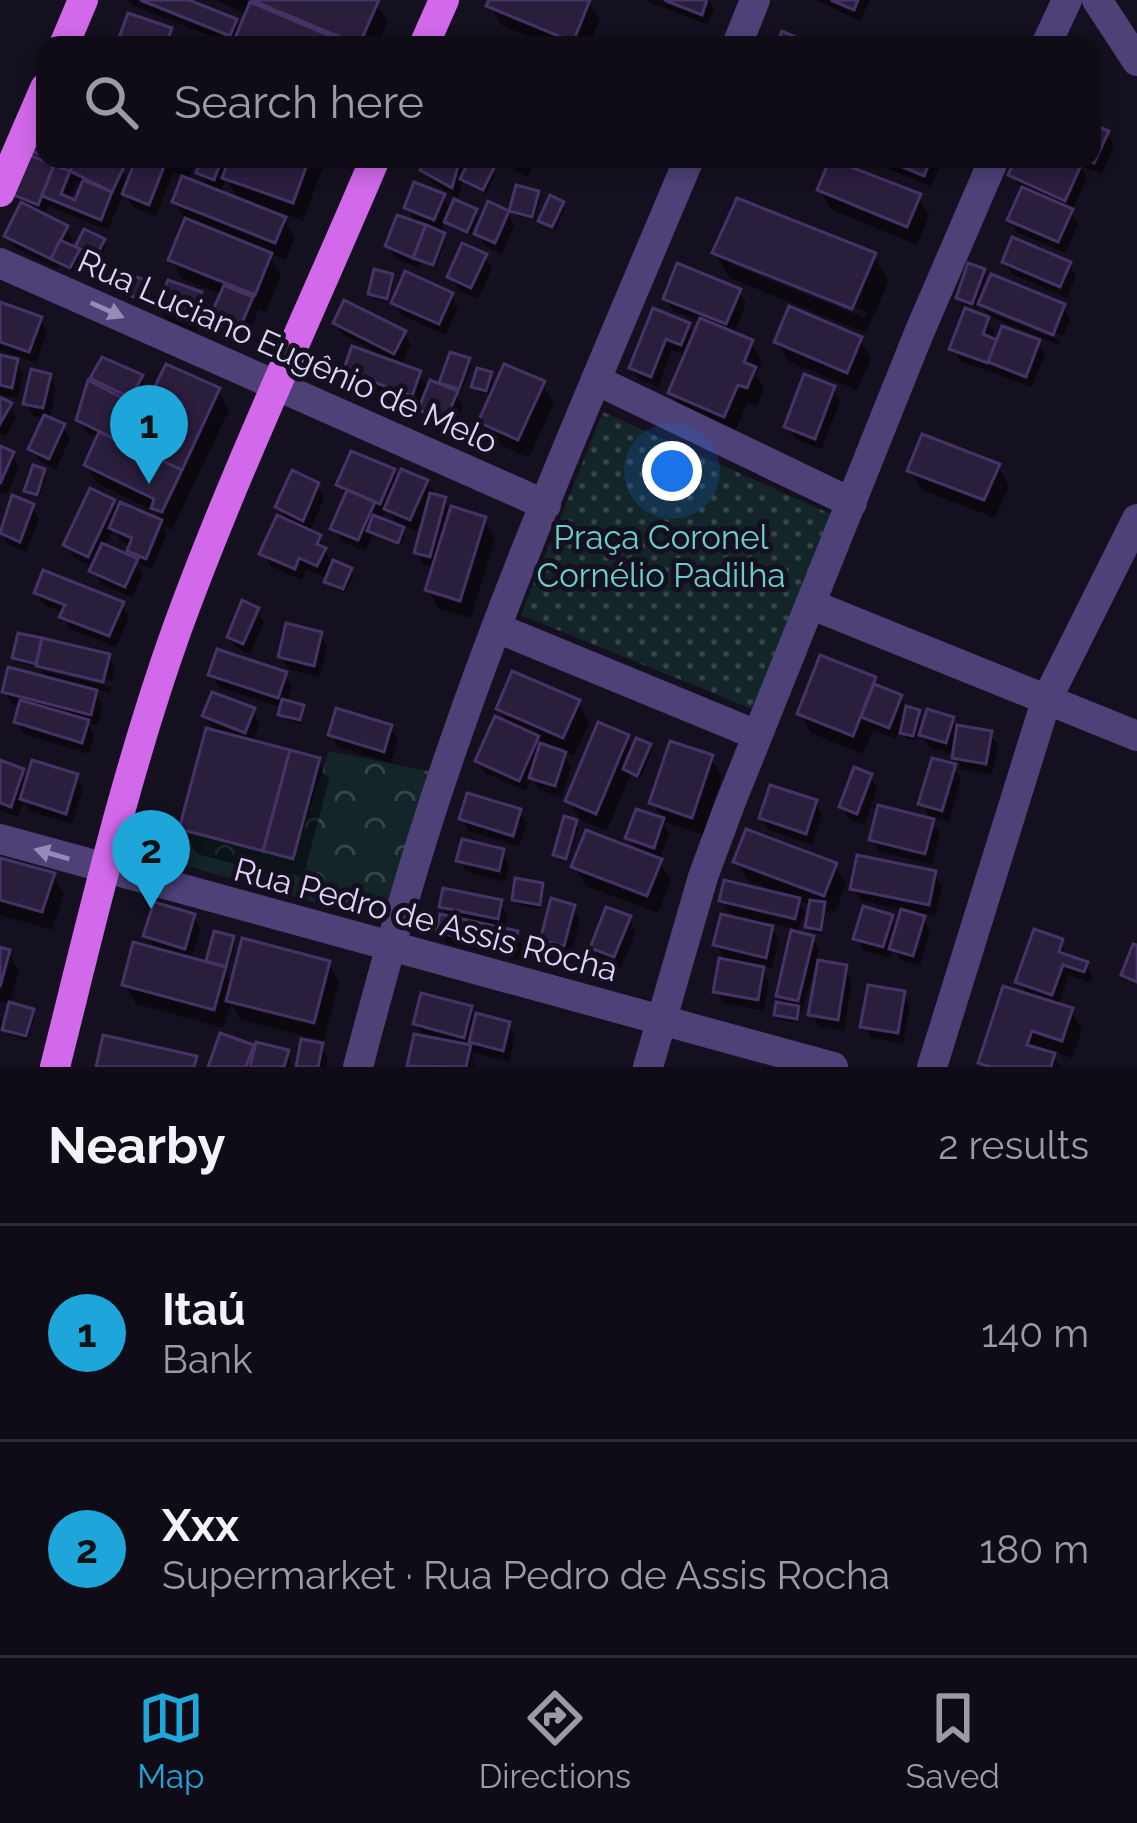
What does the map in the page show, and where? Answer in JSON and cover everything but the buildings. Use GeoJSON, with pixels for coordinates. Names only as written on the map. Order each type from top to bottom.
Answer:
{"type":"FeatureCollection","features":[{"type":"Feature","properties":{"kind":"main road"},"geometry":{"type":"LineString","coordinates":[[68,36],[83,0]]}},
{"type":"Feature","properties":{"kind":"main road"},"geometry":{"type":"LineString","coordinates":[[428,36],[444,0]]}},
{"type":"Feature","properties":{"kind":"main road"},"geometry":{"type":"LineString","coordinates":[[0,192],[36,109]]}},
{"type":"Feature","properties":{"kind":"main road"},"geometry":{"type":"LineString","coordinates":[[55,1067],[104,869],[177,631],[371,168]]}},
{"type":"Feature","properties":{"kind":"street"},"geometry":{"type":"LineString","coordinates":[[740,36],[755,0]]}},
{"type":"Feature","properties":{"kind":"street"},"geometry":{"type":"LineString","coordinates":[[1050,36],[1066,0]]}},
{"type":"Feature","properties":{"kind":"street"},"geometry":{"type":"LineString","coordinates":[[1097,0],[1137,61]]}},
{"type":"Feature","properties":{"kind":"street"},"geometry":{"type":"LineString","coordinates":[[358,1067],[451,752],[596,380],[685,168]]}},
{"type":"Feature","properties":{"kind":"street"},"geometry":{"type":"LineString","coordinates":[[648,1067],[703,877],[757,735],[990,168]]}},
{"type":"Feature","properties":{"kind":"street","name":"Rua Luciano Eugênio de Melo"},"geometry":{"type":"LineString","coordinates":[[0,263],[546,505]]}},
{"type":"Feature","properties":{"kind":"street"},"geometry":{"type":"LineString","coordinates":[[596,380],[852,503]]}},
{"type":"Feature","properties":{"kind":"street"},"geometry":{"type":"LineString","coordinates":[[932,1067],[1046,701],[1137,519]]}},
{"type":"Feature","properties":{"kind":"street"},"geometry":{"type":"LineString","coordinates":[[810,604],[1137,736]]}},
{"type":"Feature","properties":{"kind":"street"},"geometry":{"type":"LineString","coordinates":[[497,628],[757,735]]}},
{"type":"Feature","properties":{"kind":"street","name":"Rua Pedro de Assis Rocha"},"geometry":{"type":"LineString","coordinates":[[0,839],[832,1067]]}},
{"type":"Feature","properties":{"kind":"green space","name":"Praça Coronel Cornélio Padilha"},"geometry":{"type":"Polygon","coordinates":[[[603,412],[831,514],[752,709],[521,615],[603,412]]]}},
{"type":"Feature","properties":{"kind":"green space"},"geometry":{"type":"Polygon","coordinates":[[[329,751],[433,772],[386,923],[163,859],[179,829],[293,859],[329,751]]]}},
{"type":"Feature","properties":{"kind":"place","name":"Itaú"},"geometry":{"type":"Point","coordinates":[149,484]}},
{"type":"Feature","properties":{"kind":"place","name":"Xxx"},"geometry":{"type":"Point","coordinates":[151,909]}}]}
